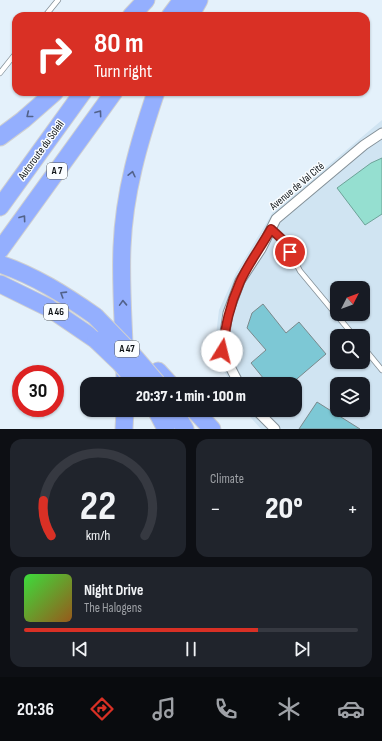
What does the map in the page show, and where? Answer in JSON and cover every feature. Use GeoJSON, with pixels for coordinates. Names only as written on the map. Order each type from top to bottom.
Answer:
{"type":"FeatureCollection","features":[{"type":"Feature","properties":{"kind":"highway"},"geometry":{"type":"LineString","coordinates":[[135,12],[146,0]]}},
{"type":"Feature","properties":{"kind":"highway"},"geometry":{"type":"LineString","coordinates":[[142,12],[150,0]]}},
{"type":"Feature","properties":{"kind":"highway"},"geometry":{"type":"LineString","coordinates":[[173,12],[182,0]]}},
{"type":"Feature","properties":{"kind":"highway"},"geometry":{"type":"LineString","coordinates":[[192,12],[199,0]]}},
{"type":"Feature","properties":{"kind":"highway"},"geometry":{"type":"LineString","coordinates":[[0,137],[23,120],[50,96]]}},
{"type":"Feature","properties":{"kind":"highway","name":"Autoroute du Soleil"},"geometry":{"type":"LineString","coordinates":[[0,207],[80,96]]}},
{"type":"Feature","properties":{"kind":"highway","name":"A 7"},"geometry":{"type":"LineString","coordinates":[[0,250],[111,96]]}},
{"type":"Feature","properties":{"kind":"highway"},"geometry":{"type":"LineString","coordinates":[[125,377],[122,246],[125,212],[139,145],[155,96]]}},
{"type":"Feature","properties":{"kind":"highway","name":"A 47"},"geometry":{"type":"LineString","coordinates":[[0,264],[56,290],[96,316],[141,364],[156,377]]}},
{"type":"Feature","properties":{"kind":"highway","name":"A 46"},"geometry":{"type":"LineString","coordinates":[[7,287],[49,308],[96,340],[132,377]]}},
{"type":"Feature","properties":{"kind":"highway"},"geometry":{"type":"LineString","coordinates":[[124,429],[125,417]]}},
{"type":"Feature","properties":{"kind":"highway"},"geometry":{"type":"LineString","coordinates":[[160,417],[166,429]]}},
{"type":"Feature","properties":{"kind":"highway"},"geometry":{"type":"LineString","coordinates":[[178,417],[185,429]]}},
{"type":"Feature","properties":{"kind":"highway"},"geometry":{"type":"LineString","coordinates":[[201,417],[212,429]]}},
{"type":"Feature","properties":{"kind":"street","name":"Avenue de Val Cité"},"geometry":{"type":"LineString","coordinates":[[235,377],[222,351],[228,313],[240,281],[261,249],[276,220],[364,145],[382,133]]}},
{"type":"Feature","properties":{"kind":"street"},"geometry":{"type":"LineString","coordinates":[[263,417],[275,429]]}},
{"type":"Feature","properties":{"kind":"lane"},"geometry":{"type":"LineString","coordinates":[[49,12],[58,0]]}},
{"type":"Feature","properties":{"kind":"lane"},"geometry":{"type":"LineString","coordinates":[[0,73],[12,58]]}},
{"type":"Feature","properties":{"kind":"lane"},"geometry":{"type":"LineString","coordinates":[[271,229],[285,242],[300,272],[348,329]]}},
{"type":"Feature","properties":{"kind":"lane"},"geometry":{"type":"LineString","coordinates":[[370,355],[382,370]]}},
{"type":"Feature","properties":{"kind":"shaded area"},"geometry":{"type":"Polygon","coordinates":[[[382,120],[382,429],[261,429],[250,417],[302,417],[302,377],[227,377],[214,352],[219,310],[236,273],[273,212],[382,120]]]}},
{"type":"Feature","properties":{"kind":"shaded area"},"geometry":{"type":"Polygon","coordinates":[[[382,158],[382,214],[365,225],[337,188],[371,163],[382,158]]]}},
{"type":"Feature","properties":{"kind":"building"},"geometry":{"type":"Polygon","coordinates":[[[263,304],[286,333],[299,322],[326,354],[299,377],[262,377],[251,363],[266,350],[247,328],[252,313],[263,304]]]}},
{"type":"Feature","properties":{"kind":"building"},"geometry":{"type":"Polygon","coordinates":[[[317,402],[330,410],[330,417],[341,417],[360,429],[299,429],[317,402]]]}},
{"type":"Feature","properties":{"kind":"route"},"geometry":{"type":"LineString","coordinates":[[222,351],[228,313],[240,281],[261,249],[271,229],[285,242],[290,252]]}}]}
